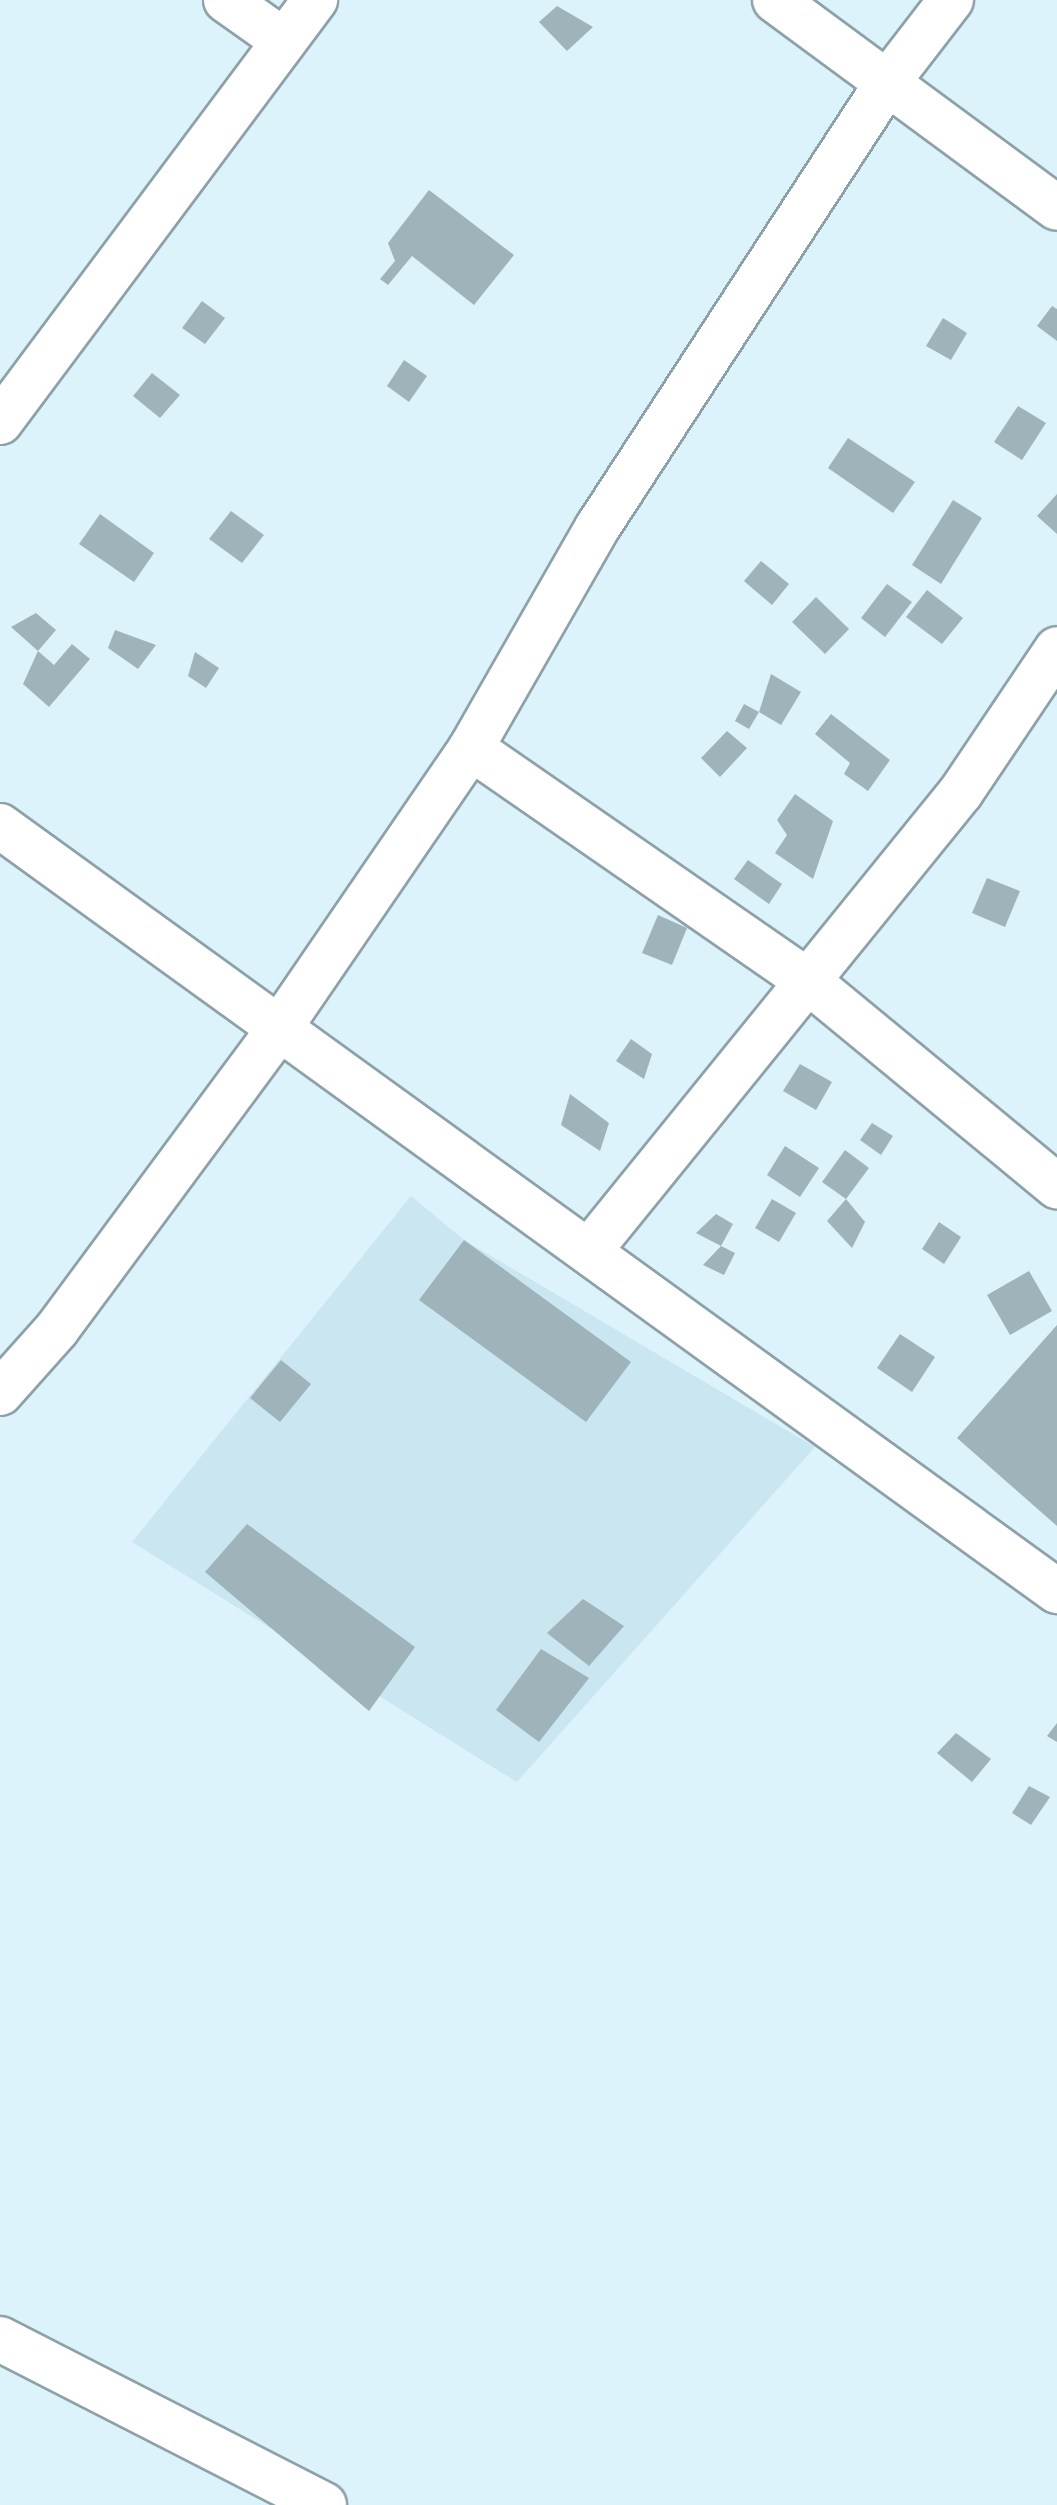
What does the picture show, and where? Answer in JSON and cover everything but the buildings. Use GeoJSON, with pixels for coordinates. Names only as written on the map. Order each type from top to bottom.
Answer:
{"type":"FeatureCollection","features":[{"type":"Feature","properties":{"kind":"street"},"geometry":{"type":"LineString","coordinates":[[226,0],[284,41]]}},
{"type":"Feature","properties":{"kind":"street"},"geometry":{"type":"LineString","coordinates":[[7,397],[315,0]]}},
{"type":"Feature","properties":{"kind":"street"},"geometry":{"type":"LineString","coordinates":[[775,0],[1057,208]]}},
{"type":"Feature","properties":{"kind":"street"},"geometry":{"type":"LineString","coordinates":[[0,1393],[57,1329],[278,1030],[471,748],[597,528],[887,83],[951,0]]}},
{"type":"Feature","properties":{"kind":"street"},"geometry":{"type":"LineString","coordinates":[[589,1251],[961,792],[1057,649]]}},
{"type":"Feature","properties":{"kind":"street"},"geometry":{"type":"LineString","coordinates":[[471,748],[808,981],[1057,1186]]}},
{"type":"Feature","properties":{"kind":"street"},"geometry":{"type":"LineString","coordinates":[[0,826],[1057,1591]]}},
{"type":"Feature","properties":{"kind":"street"},"geometry":{"type":"LineString","coordinates":[[0,2339],[324,2505]]}},
{"type":"Feature","properties":{"kind":"shaded area"},"geometry":{"type":"Polygon","coordinates":[[[411,1196],[464,1240],[815,1447],[517,1782],[132,1542],[411,1196]]]}}]}
